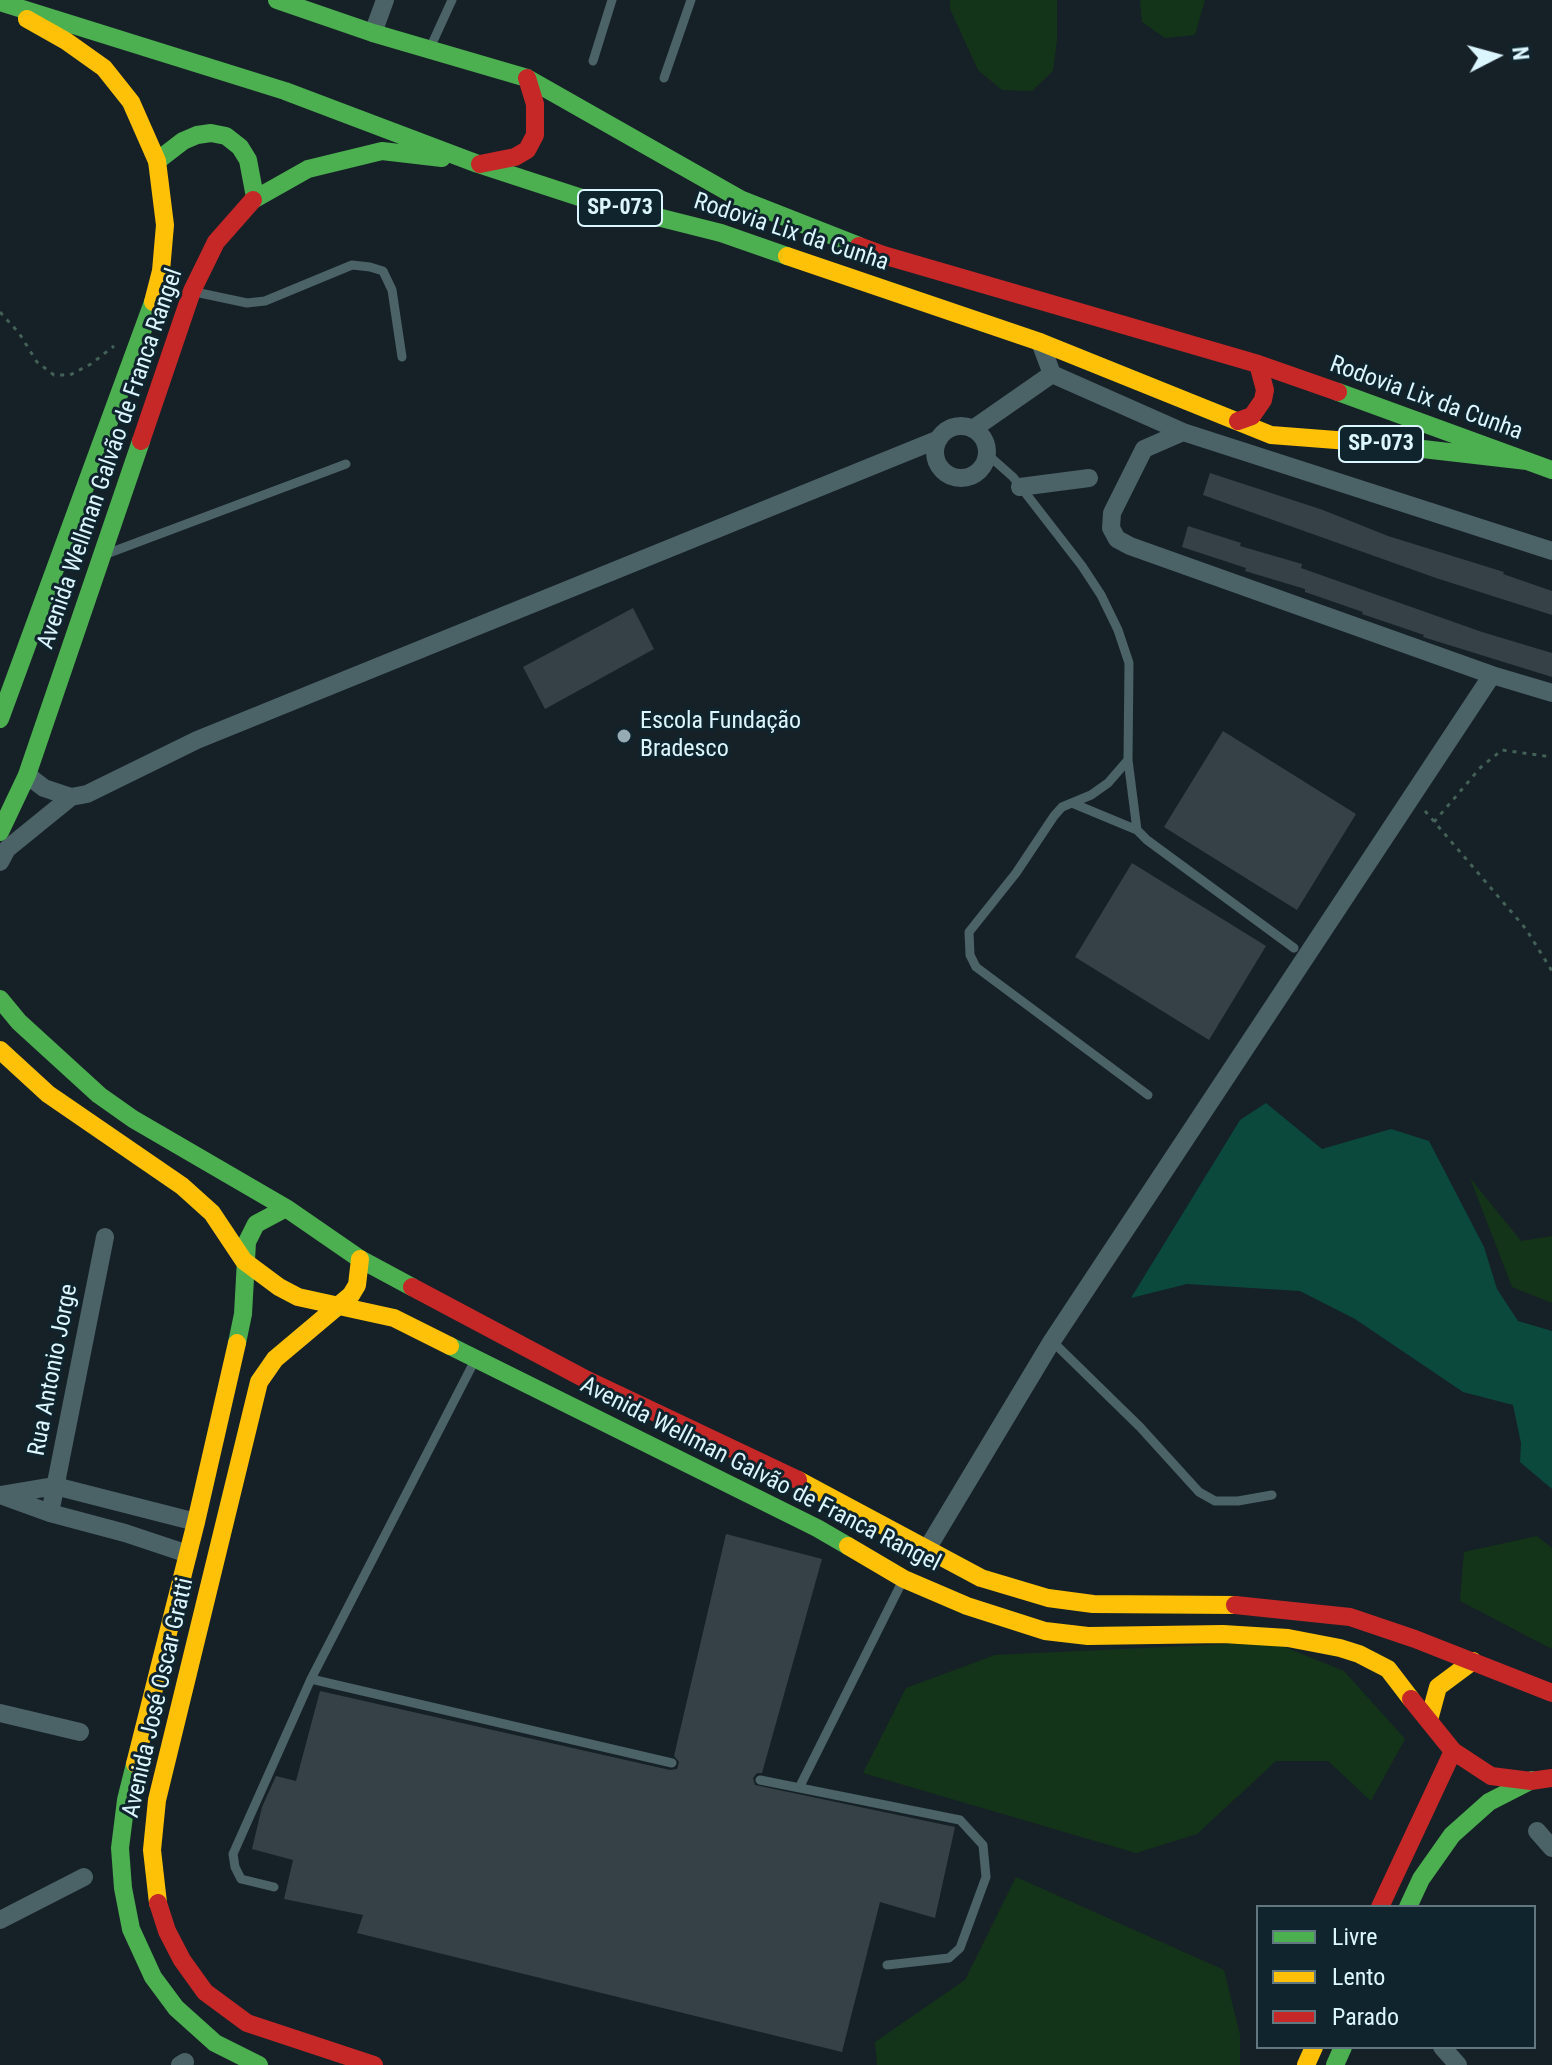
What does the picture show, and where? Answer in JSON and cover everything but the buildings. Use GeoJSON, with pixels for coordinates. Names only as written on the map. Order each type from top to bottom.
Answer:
{"type":"FeatureCollection","features":[{"type":"Feature","properties":{"kind":"main road","name":"Rodovia Lix da Cunha"},"geometry":{"type":"LineString","coordinates":[[277,0],[373,33],[527,78],[742,200],[883,255],[1258,364],[1552,470]]}},
{"type":"Feature","properties":{"kind":"main road","name":"Rodovia Lix da Cunha"},"geometry":{"type":"LineString","coordinates":[[0,2],[285,91],[478,164],[582,198],[721,233],[1040,342],[1271,435],[1365,442],[1527,461]]}},
{"type":"Feature","properties":{"kind":"main road","name":"Avenida Wellman Galvão de Franca Rangel"},"geometry":{"type":"LineString","coordinates":[[0,2],[66,41],[104,68],[131,102],[157,161],[165,225],[161,271],[151,310],[0,719]]}},
{"type":"Feature","properties":{"kind":"main road"},"geometry":{"type":"LineString","coordinates":[[478,164],[515,157],[527,150],[535,135],[535,104],[527,78]]}},
{"type":"Feature","properties":{"kind":"main road"},"geometry":{"type":"LineString","coordinates":[[157,161],[183,141],[197,135],[211,133],[226,136],[240,147],[248,160],[255,197]]}},
{"type":"Feature","properties":{"kind":"main road","name":"Avenida Wellman Galvão de Franca Rangel"},"geometry":{"type":"LineString","coordinates":[[0,832],[27,775],[192,291],[216,242],[255,197],[308,169],[382,151],[478,164]]}},
{"type":"Feature","properties":{"kind":"main road"},"geometry":{"type":"LineString","coordinates":[[1238,421],[1252,416],[1263,400],[1265,390],[1258,364]]}},
{"type":"Feature","properties":{"kind":"main road","name":"Avenida Wellman Galvão de Franca Rangel"},"geometry":{"type":"LineString","coordinates":[[0,999],[19,1022],[99,1095],[133,1119],[286,1208],[360,1259],[587,1380],[829,1495],[981,1578],[1048,1598],[1093,1604],[1225,1604],[1350,1617],[1552,1693]]}},
{"type":"Feature","properties":{"kind":"main road","name":"Avenida Wellman Galvão de Franca Rangel"},"geometry":{"type":"LineString","coordinates":[[0,1050],[48,1094],[182,1186],[212,1213],[244,1261],[298,1297],[394,1318],[817,1528],[904,1579],[967,1606],[1045,1631],[1088,1636],[1223,1634],[1288,1638],[1340,1648],[1388,1669],[1453,1751],[1491,1776],[1531,1781],[1552,1778]]}},
{"type":"Feature","properties":{"kind":"main road","name":"Avenida José Oscar Gratti"},"geometry":{"type":"LineString","coordinates":[[259,2065],[215,2043],[176,2008],[153,1977],[131,1929],[123,1888],[120,1848],[126,1800],[196,1522],[243,1314],[247,1242],[256,1224],[286,1208]]}},
{"type":"Feature","properties":{"kind":"main road"},"geometry":{"type":"LineString","coordinates":[[340,1305],[357,1285],[360,1259]]}},
{"type":"Feature","properties":{"kind":"main road","name":"Avenida José Oscar Gratti"},"geometry":{"type":"LineString","coordinates":[[340,1305],[275,1359],[259,1382],[157,1800],[152,1850],[156,1898],[167,1931],[182,1960],[205,1992],[247,2023],[374,2065]]}},
{"type":"Feature","properties":{"kind":"main road"},"geometry":{"type":"LineString","coordinates":[[1429,1720],[1438,1687],[1473,1661]]}},
{"type":"Feature","properties":{"kind":"main road"},"geometry":{"type":"LineString","coordinates":[[1381,1905],[1453,1751]]}},
{"type":"Feature","properties":{"kind":"main road"},"geometry":{"type":"LineString","coordinates":[[1409,1905],[1421,1879],[1452,1835],[1489,1802],[1552,1767]]}},
{"type":"Feature","properties":{"kind":"street"},"geometry":{"type":"LineString","coordinates":[[373,33],[385,0]]}},
{"type":"Feature","properties":{"kind":"street"},"geometry":{"type":"LineString","coordinates":[[1040,342],[1052,374],[1183,432],[1552,551]]}},
{"type":"Feature","properties":{"kind":"street"},"geometry":{"type":"LineString","coordinates":[[973,429],[1052,374]]}},
{"type":"Feature","properties":{"kind":"street"},"geometry":{"type":"LineString","coordinates":[[1096,393],[1132,379]]}},
{"type":"Feature","properties":{"kind":"street"},"geometry":{"type":"LineString","coordinates":[[0,862],[7,849],[71,797],[87,794],[197,740],[939,439],[952,428],[961,426],[980,434],[986,445],[985,462],[972,475],[954,477],[940,466],[936,456],[939,439]]}},
{"type":"Feature","properties":{"kind":"street"},"geometry":{"type":"LineString","coordinates":[[1183,432],[1152,444],[1139,455],[1112,513],[1111,528],[1117,539],[1492,675],[1552,693]]}},
{"type":"Feature","properties":{"kind":"street"},"geometry":{"type":"LineString","coordinates":[[1020,487],[1089,478]]}},
{"type":"Feature","properties":{"kind":"street"},"geometry":{"type":"LineString","coordinates":[[927,1549],[1052,1341],[1492,675]]}},
{"type":"Feature","properties":{"kind":"street"},"geometry":{"type":"LineString","coordinates":[[27,775],[44,788],[71,797]]}},
{"type":"Feature","properties":{"kind":"street","name":"Rua Antonio Jorge"},"geometry":{"type":"LineString","coordinates":[[50,1513],[105,1237]]}},
{"type":"Feature","properties":{"kind":"street"},"geometry":{"type":"LineString","coordinates":[[0,1495],[55,1486],[196,1522]]}},
{"type":"Feature","properties":{"kind":"street"},"geometry":{"type":"LineString","coordinates":[[0,1495],[188,1554]]}},
{"type":"Feature","properties":{"kind":"street"},"geometry":{"type":"LineString","coordinates":[[0,1713],[80,1732]]}},
{"type":"Feature","properties":{"kind":"street"},"geometry":{"type":"LineString","coordinates":[[1537,1831],[1552,1848]]}},
{"type":"Feature","properties":{"kind":"street"},"geometry":{"type":"LineString","coordinates":[[0,1920],[84,1877]]}},
{"type":"Feature","properties":{"kind":"street"},"geometry":{"type":"LineString","coordinates":[[1444,2049],[1458,2065]]}},
{"type":"Feature","properties":{"kind":"lane"},"geometry":{"type":"LineString","coordinates":[[429,49],[452,0]]}},
{"type":"Feature","properties":{"kind":"lane"},"geometry":{"type":"LineString","coordinates":[[593,61],[612,0]]}},
{"type":"Feature","properties":{"kind":"lane"},"geometry":{"type":"LineString","coordinates":[[664,78],[691,0]]}},
{"type":"Feature","properties":{"kind":"lane"},"geometry":{"type":"LineString","coordinates":[[192,291],[247,303],[265,301],[352,265],[383,271],[392,290],[402,357]]}},
{"type":"Feature","properties":{"kind":"lane"},"geometry":{"type":"LineString","coordinates":[[987,454],[1020,487],[1082,566],[1118,630],[1129,663],[1128,760],[1137,830]]}},
{"type":"Feature","properties":{"kind":"lane"},"geometry":{"type":"LineString","coordinates":[[102,556],[346,464]]}},
{"type":"Feature","properties":{"kind":"lane"},"geometry":{"type":"LineString","coordinates":[[1128,760],[1108,783],[1091,795],[1062,807],[1054,816],[1016,873],[969,932],[970,955],[976,967],[1148,1095]]}},
{"type":"Feature","properties":{"kind":"lane"},"geometry":{"type":"LineString","coordinates":[[1072,803],[1137,830],[1294,948]]}},
{"type":"Feature","properties":{"kind":"lane"},"geometry":{"type":"LineString","coordinates":[[1052,1341],[1140,1427],[1199,1492],[1215,1501],[1238,1501],[1272,1495]]}},
{"type":"Feature","properties":{"kind":"lane"},"geometry":{"type":"LineString","coordinates":[[274,1887],[241,1879],[233,1854],[311,1679],[476,1358]]}},
{"type":"Feature","properties":{"kind":"lane"},"geometry":{"type":"LineString","coordinates":[[799,1788],[904,1579]]}},
{"type":"Feature","properties":{"kind":"lane"},"geometry":{"type":"LineString","coordinates":[[311,1679],[672,1763]]}},
{"type":"Feature","properties":{"kind":"lane"},"geometry":{"type":"LineString","coordinates":[[760,1780],[960,1820],[983,1845],[986,1877],[960,1948],[949,1958],[887,1965]]}},
{"type":"Feature","properties":{"kind":"path"},"geometry":{"type":"LineString","coordinates":[[0,312],[19,333],[37,362],[54,375],[70,375],[91,364],[118,342]]}},
{"type":"Feature","properties":{"kind":"path"},"geometry":{"type":"LineString","coordinates":[[1434,822],[1481,767],[1502,750],[1552,757]]}},
{"type":"Feature","properties":{"kind":"path"},"geometry":{"type":"LineString","coordinates":[[1412,796],[1526,929],[1552,971]]}},
{"type":"Feature","properties":{"kind":"shaded area"},"geometry":{"type":"Polygon","coordinates":[[[950,0],[1057,0],[1053,71],[1032,91],[1002,90],[978,70],[950,9],[950,0]]]}},
{"type":"Feature","properties":{"kind":"shaded area"},"geometry":{"type":"Polygon","coordinates":[[[1140,0],[1205,0],[1195,35],[1165,38],[1142,22],[1140,0]]]}},
{"type":"Feature","properties":{"kind":"shaded area"},"geometry":{"type":"Polygon","coordinates":[[[1266,1103],[1322,1149],[1391,1129],[1429,1141],[1484,1247],[1497,1289],[1518,1321],[1552,1331],[1552,1489],[1520,1462],[1521,1443],[1513,1405],[1463,1392],[1355,1319],[1300,1291],[1187,1284],[1131,1298],[1240,1120],[1266,1103]]]}},
{"type":"Feature","properties":{"kind":"shaded area"},"geometry":{"type":"Polygon","coordinates":[[[1470,1178],[1521,1241],[1552,1236],[1552,1303],[1512,1287],[1470,1178]]]}},
{"type":"Feature","properties":{"kind":"shaded area"},"geometry":{"type":"Polygon","coordinates":[[[1537,1536],[1552,1548],[1552,1649],[1460,1601],[1464,1552],[1537,1536]]]}},
{"type":"Feature","properties":{"kind":"shaded area"},"geometry":{"type":"Polygon","coordinates":[[[1272,1642],[1344,1671],[1405,1739],[1371,1801],[1328,1761],[1276,1761],[1197,1834],[1136,1853],[863,1773],[906,1688],[995,1655],[1272,1642]]]}},
{"type":"Feature","properties":{"kind":"shaded area"},"geometry":{"type":"Polygon","coordinates":[[[1016,1877],[1224,1970],[1240,2035],[1240,2065],[877,2065],[875,2042],[965,1980],[1016,1877]]]}},
{"type":"Feature","properties":{"kind":"traffic: fast"},"geometry":{"type":"LineString","coordinates":[[277,0],[373,33],[527,78],[742,200],[859,246]]}},
{"type":"Feature","properties":{"kind":"traffic: fast"},"geometry":{"type":"LineString","coordinates":[[0,2],[285,91],[478,164],[582,198],[721,233],[787,256]]}},
{"type":"Feature","properties":{"kind":"traffic: fast"},"geometry":{"type":"LineString","coordinates":[[157,161],[183,141],[197,135],[211,133],[226,136],[240,147],[248,160],[255,197]]}},
{"type":"Feature","properties":{"kind":"traffic: fast"},"geometry":{"type":"LineString","coordinates":[[253,200],[308,169],[382,151],[442,158]]}},
{"type":"Feature","properties":{"kind":"traffic: fast"},"geometry":{"type":"LineString","coordinates":[[0,719],[153,302]]}},
{"type":"Feature","properties":{"kind":"traffic: fast"},"geometry":{"type":"LineString","coordinates":[[1338,392],[1552,470]]}},
{"type":"Feature","properties":{"kind":"traffic: fast"},"geometry":{"type":"LineString","coordinates":[[0,832],[27,775],[141,441]]}},
{"type":"Feature","properties":{"kind":"traffic: fast"},"geometry":{"type":"LineString","coordinates":[[1362,442],[1527,461]]}},
{"type":"Feature","properties":{"kind":"traffic: fast"},"geometry":{"type":"LineString","coordinates":[[0,999],[19,1022],[99,1095],[133,1119],[286,1208],[360,1259],[412,1287]]}},
{"type":"Feature","properties":{"kind":"traffic: fast"},"geometry":{"type":"LineString","coordinates":[[237,1343],[243,1314],[247,1242],[256,1224],[286,1208]]}},
{"type":"Feature","properties":{"kind":"traffic: fast"},"geometry":{"type":"LineString","coordinates":[[450,1346],[848,1546]]}},
{"type":"Feature","properties":{"kind":"traffic: fast"},"geometry":{"type":"LineString","coordinates":[[135,1764],[126,1800],[120,1848],[123,1888],[131,1929],[153,1977],[176,2008],[215,2043],[259,2065]]}},
{"type":"Feature","properties":{"kind":"traffic: fast"},"geometry":{"type":"LineString","coordinates":[[1409,1905],[1421,1879],[1452,1835],[1489,1802],[1532,1780]]}},
{"type":"Feature","properties":{"kind":"traffic: fast"},"geometry":{"type":"LineString","coordinates":[[1335,2065],[1342,2049]]}},
{"type":"Feature","properties":{"kind":"traffic: slow"},"geometry":{"type":"LineString","coordinates":[[27,19],[104,68],[131,102],[157,161],[165,225],[161,271],[153,302]]}},
{"type":"Feature","properties":{"kind":"traffic: slow"},"geometry":{"type":"LineString","coordinates":[[787,256],[1040,342],[1271,435],[1362,442]]}},
{"type":"Feature","properties":{"kind":"traffic: slow"},"geometry":{"type":"LineString","coordinates":[[0,1050],[48,1094],[182,1186],[212,1213],[244,1261],[279,1287],[298,1297],[394,1318],[450,1346]]}},
{"type":"Feature","properties":{"kind":"traffic: slow"},"geometry":{"type":"LineString","coordinates":[[158,1903],[152,1850],[157,1800],[259,1382],[275,1359],[351,1295],[357,1285],[360,1259]]}},
{"type":"Feature","properties":{"kind":"traffic: slow"},"geometry":{"type":"LineString","coordinates":[[135,1764],[237,1343]]}},
{"type":"Feature","properties":{"kind":"traffic: slow"},"geometry":{"type":"LineString","coordinates":[[798,1480],[981,1578],[1048,1598],[1093,1604],[1235,1605]]}},
{"type":"Feature","properties":{"kind":"traffic: slow"},"geometry":{"type":"LineString","coordinates":[[848,1546],[904,1579],[967,1606],[1045,1631],[1088,1636],[1223,1634],[1288,1638],[1340,1648],[1388,1669],[1411,1699]]}},
{"type":"Feature","properties":{"kind":"traffic: slow"},"geometry":{"type":"LineString","coordinates":[[1429,1720],[1438,1687],[1473,1661]]}},
{"type":"Feature","properties":{"kind":"traffic: slow"},"geometry":{"type":"LineString","coordinates":[[1306,2065],[1313,2049]]}},
{"type":"Feature","properties":{"kind":"traffic: jam"},"geometry":{"type":"LineString","coordinates":[[480,164],[515,157],[527,150],[535,135],[535,104],[527,78]]}},
{"type":"Feature","properties":{"kind":"traffic: jam"},"geometry":{"type":"LineString","coordinates":[[141,441],[192,291],[216,242],[253,200]]}},
{"type":"Feature","properties":{"kind":"traffic: jam"},"geometry":{"type":"LineString","coordinates":[[859,246],[1258,364],[1338,392]]}},
{"type":"Feature","properties":{"kind":"traffic: jam"},"geometry":{"type":"LineString","coordinates":[[1238,421],[1252,416],[1263,400],[1265,390],[1258,364]]}},
{"type":"Feature","properties":{"kind":"traffic: jam"},"geometry":{"type":"LineString","coordinates":[[412,1287],[587,1380],[798,1480]]}},
{"type":"Feature","properties":{"kind":"traffic: jam"},"geometry":{"type":"LineString","coordinates":[[1235,1605],[1350,1617],[1552,1693]]}},
{"type":"Feature","properties":{"kind":"traffic: jam"},"geometry":{"type":"LineString","coordinates":[[1411,1699],[1453,1751],[1491,1776],[1531,1781],[1552,1778]]}},
{"type":"Feature","properties":{"kind":"traffic: jam"},"geometry":{"type":"LineString","coordinates":[[1381,1905],[1453,1751]]}},
{"type":"Feature","properties":{"kind":"traffic: jam"},"geometry":{"type":"LineString","coordinates":[[158,1903],[167,1931],[182,1960],[205,1992],[247,2023],[374,2065]]}},
{"type":"Feature","properties":{"kind":"place","name":"Escola Fundação Bradesco"},"geometry":{"type":"Point","coordinates":[624,736]}}]}
